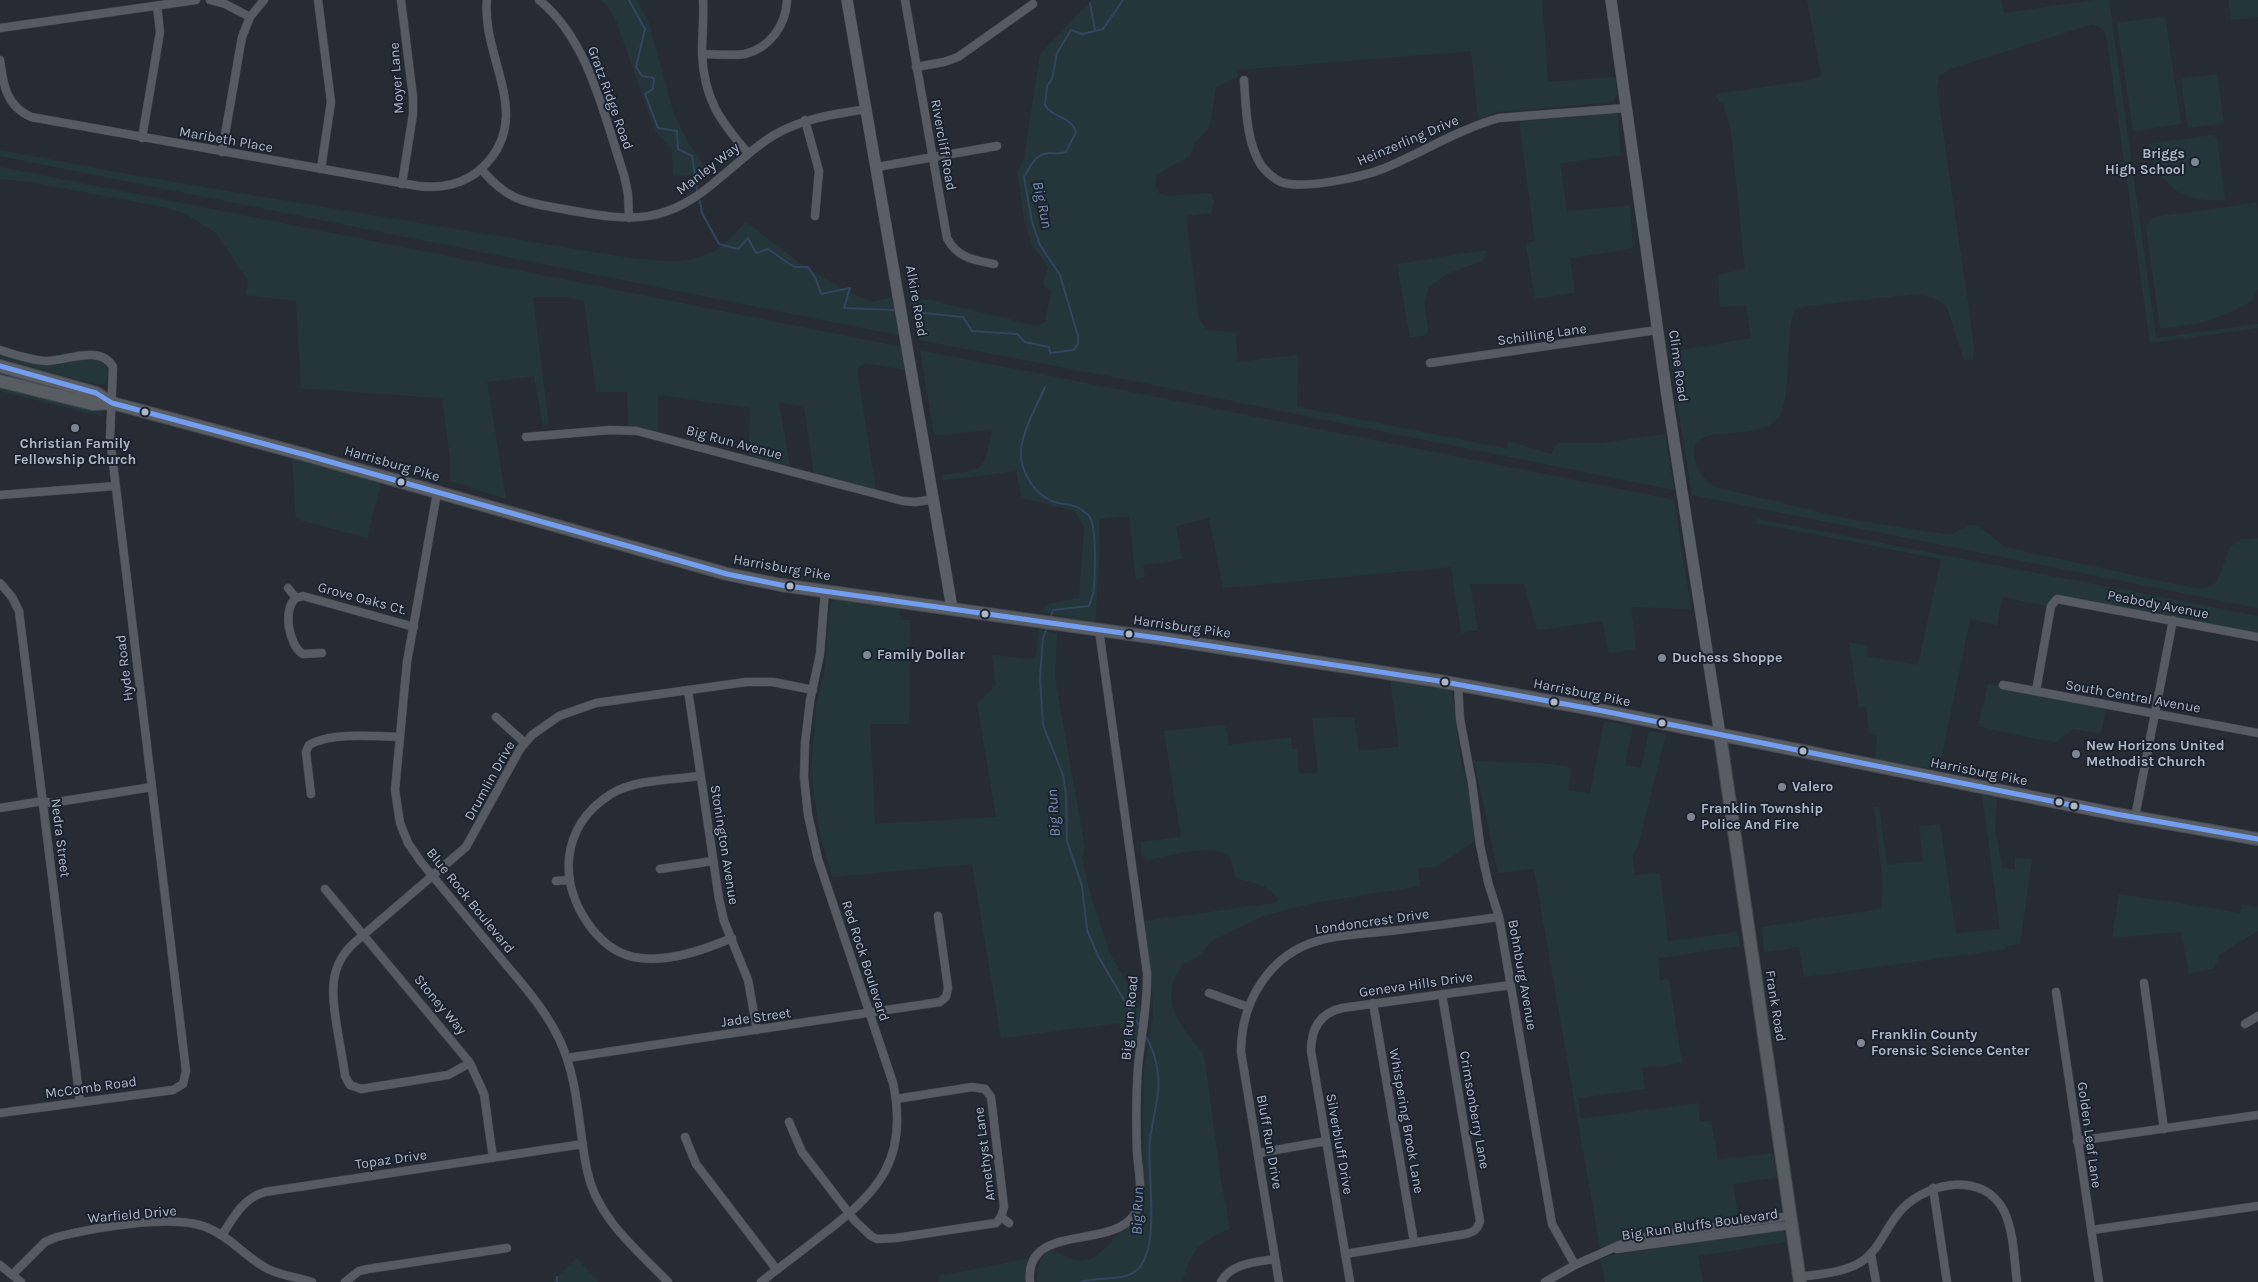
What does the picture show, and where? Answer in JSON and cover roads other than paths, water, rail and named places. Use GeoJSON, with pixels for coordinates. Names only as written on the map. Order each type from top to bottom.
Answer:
{"type":"FeatureCollection","features":[{"type":"Feature","properties":{"kind":"main road","name":"Alkire Road"},"geometry":{"type":"LineString","coordinates":[[847,0],[952,608]]}},
{"type":"Feature","properties":{"kind":"main road","name":"Clime Road"},"geometry":{"type":"LineString","coordinates":[[1611,0],[1657,330],[1720,736]]}},
{"type":"Feature","properties":{"kind":"main road","name":"Harrisburg Pike"},"geometry":{"type":"LineString","coordinates":[[0,366],[96,393],[112,403],[304,454],[718,572],[781,585],[952,608],[1332,664],[1458,685],[2135,817],[2258,838]]}},
{"type":"Feature","properties":{"kind":"main road","name":"Harrisburg Pike"},"geometry":{"type":"LineString","coordinates":[[0,381],[93,404],[112,403]]}},
{"type":"Feature","properties":{"kind":"main road","name":"Frank Road"},"geometry":{"type":"LineString","coordinates":[[1720,736],[1799,1280]]}},
{"type":"Feature","properties":{"kind":"street"},"geometry":{"type":"LineString","coordinates":[[0,28],[196,0]]}},
{"type":"Feature","properties":{"kind":"street"},"geometry":{"type":"LineString","coordinates":[[210,0],[225,4],[250,17]]}},
{"type":"Feature","properties":{"kind":"street"},"geometry":{"type":"LineString","coordinates":[[222,152],[242,36],[250,17],[264,0]]}},
{"type":"Feature","properties":{"kind":"street"},"geometry":{"type":"LineString","coordinates":[[318,0],[331,102],[321,169]]}},
{"type":"Feature","properties":{"kind":"street","name":"Moyer Lane"},"geometry":{"type":"LineString","coordinates":[[401,0],[413,97],[413,114],[402,184]]}},
{"type":"Feature","properties":{"kind":"street","name":"Maribeth Place"},"geometry":{"type":"LineString","coordinates":[[0,60],[7,96],[24,114],[142,138],[402,184],[429,188],[440,187],[463,181],[481,169],[492,159],[500,147],[507,117],[505,93],[488,27],[487,0]]}},
{"type":"Feature","properties":{"kind":"street","name":"Gratz Ridge Road"},"geometry":{"type":"LineString","coordinates":[[538,0],[549,3],[581,52],[624,175],[628,194],[629,218]]}},
{"type":"Feature","properties":{"kind":"street"},"geometry":{"type":"LineString","coordinates":[[703,0],[702,54],[704,76],[713,107],[725,126],[748,153]]}},
{"type":"Feature","properties":{"kind":"street"},"geometry":{"type":"LineString","coordinates":[[702,54],[745,54],[765,44],[780,28],[787,0]]}},
{"type":"Feature","properties":{"kind":"street","name":"Rivercliff Road"},"geometry":{"type":"LineString","coordinates":[[905,0],[946,238],[952,248],[962,256],[994,264]]}},
{"type":"Feature","properties":{"kind":"street"},"geometry":{"type":"LineString","coordinates":[[916,67],[944,62],[958,57],[1033,4]]}},
{"type":"Feature","properties":{"kind":"street"},"geometry":{"type":"LineString","coordinates":[[142,138],[160,32],[157,6]]}},
{"type":"Feature","properties":{"kind":"street","name":"Heinzerling Drive"},"geometry":{"type":"LineString","coordinates":[[1244,80],[1249,125],[1257,158],[1262,167],[1280,182],[1303,185],[1356,177],[1384,168],[1481,124],[1499,118],[1626,108]]}},
{"type":"Feature","properties":{"kind":"street","name":"Manley Way"},"geometry":{"type":"LineString","coordinates":[[481,169],[493,183],[509,196],[529,203],[606,217],[651,217],[688,203],[748,153],[775,134],[805,120],[867,109]]}},
{"type":"Feature","properties":{"kind":"street"},"geometry":{"type":"LineString","coordinates":[[805,120],[819,171],[815,216]]}},
{"type":"Feature","properties":{"kind":"street"},"geometry":{"type":"LineString","coordinates":[[877,167],[998,146]]}},
{"type":"Feature","properties":{"kind":"street","name":"Schilling Lane"},"geometry":{"type":"LineString","coordinates":[[1430,363],[1657,330]]}},
{"type":"Feature","properties":{"kind":"street","name":"Hyde Road"},"geometry":{"type":"LineString","coordinates":[[0,350],[44,361],[90,355],[104,358],[110,363],[114,371],[110,438],[186,1071],[183,1084]]}},
{"type":"Feature","properties":{"kind":"street","name":"Big Run Avenue"},"geometry":{"type":"LineString","coordinates":[[526,437],[610,430],[638,431],[904,501],[916,502],[934,499]]}},
{"type":"Feature","properties":{"kind":"street"},"geometry":{"type":"LineString","coordinates":[[0,495],[116,486]]}},
{"type":"Feature","properties":{"kind":"street","name":"Blue Rock Boulevard"},"geometry":{"type":"LineString","coordinates":[[437,493],[407,662],[395,790],[400,823],[408,843],[433,877],[541,1007],[554,1028],[567,1058],[587,1172],[600,1204],[622,1234],[668,1282]]}},
{"type":"Feature","properties":{"kind":"street","name":"Nedra Street"},"geometry":{"type":"LineString","coordinates":[[0,583],[12,597],[19,611],[80,1102]]}},
{"type":"Feature","properties":{"kind":"street"},"geometry":{"type":"LineString","coordinates":[[288,588],[296,598]]}},
{"type":"Feature","properties":{"kind":"street","name":"Red Rock Boulevard"},"geometry":{"type":"LineString","coordinates":[[761,1282],[850,1214],[876,1188],[886,1169],[897,1132],[896,1099],[870,1014],[818,859],[808,815],[804,760],[813,690],[820,654],[824,590]]}},
{"type":"Feature","properties":{"kind":"street","name":"Grove Oaks Ct."},"geometry":{"type":"LineString","coordinates":[[322,653],[303,654],[294,645],[291,636],[289,609],[296,598],[303,596],[414,626]]}},
{"type":"Feature","properties":{"kind":"street","name":"Peabody Avenue"},"geometry":{"type":"LineString","coordinates":[[2036,691],[2051,606],[2055,600],[2060,599],[2258,636]]}},
{"type":"Feature","properties":{"kind":"street"},"geometry":{"type":"LineString","coordinates":[[2135,817],[2173,620]]}},
{"type":"Feature","properties":{"kind":"street","name":"Big Run Road"},"geometry":{"type":"LineString","coordinates":[[1030,1282],[1029,1273],[1033,1261],[1046,1248],[1058,1241],[1097,1234],[1119,1227],[1130,1220],[1137,1210],[1139,1185],[1136,1117],[1146,1013],[1147,973],[1100,651],[1099,630]]}},
{"type":"Feature","properties":{"kind":"street","name":"Drumlin Drive"},"geometry":{"type":"LineString","coordinates":[[350,1086],[344,1076],[334,995],[334,979],[340,959],[347,950],[466,847],[507,771],[525,743],[543,726],[574,709],[596,702],[746,682],[773,682],[813,690]]}},
{"type":"Feature","properties":{"kind":"street","name":"Bohnburg Avenue"},"geometry":{"type":"LineString","coordinates":[[1458,685],[1460,719],[1472,782],[1480,845],[1488,882],[1499,917],[1552,1224],[1575,1265]]}},
{"type":"Feature","properties":{"kind":"street","name":"South Central Avenue"},"geometry":{"type":"LineString","coordinates":[[2003,685],[2258,733]]}},
{"type":"Feature","properties":{"kind":"street","name":"Stonington Avenue"},"geometry":{"type":"LineString","coordinates":[[688,690],[719,899],[724,921],[748,980],[757,1030]]}},
{"type":"Feature","properties":{"kind":"street"},"geometry":{"type":"LineString","coordinates":[[496,717],[525,743]]}},
{"type":"Feature","properties":{"kind":"street"},"geometry":{"type":"LineString","coordinates":[[311,794],[305,743],[343,738],[400,737]]}},
{"type":"Feature","properties":{"kind":"street"},"geometry":{"type":"LineString","coordinates":[[700,776],[640,784],[613,793],[601,802],[590,811],[576,832],[568,855],[568,880],[582,916],[604,942],[624,954],[639,958],[654,958],[705,949],[732,938]]}},
{"type":"Feature","properties":{"kind":"street"},"geometry":{"type":"LineString","coordinates":[[0,808],[43,801],[51,803],[152,788]]}},
{"type":"Feature","properties":{"kind":"street"},"geometry":{"type":"LineString","coordinates":[[660,869],[713,861]]}},
{"type":"Feature","properties":{"kind":"street"},"geometry":{"type":"LineString","coordinates":[[556,881],[568,880]]}},
{"type":"Feature","properties":{"kind":"street","name":"Stoney Way"},"geometry":{"type":"LineString","coordinates":[[325,889],[470,1063],[484,1094],[493,1158]]}},
{"type":"Feature","properties":{"kind":"street"},"geometry":{"type":"LineString","coordinates":[[938,916],[948,988],[946,997],[954,1002]]}},
{"type":"Feature","properties":{"kind":"street","name":"Londoncrest Drive"},"geometry":{"type":"LineString","coordinates":[[1248,1007],[1257,987],[1268,972],[1292,953],[1308,944],[1322,940],[1499,917]]}},
{"type":"Feature","properties":{"kind":"street"},"geometry":{"type":"LineString","coordinates":[[2144,983],[2164,1129]]}},
{"type":"Feature","properties":{"kind":"street","name":"Geneva Hills Drive"},"geometry":{"type":"LineString","coordinates":[[1325,1015],[1333,1010],[1373,1003],[1511,985]]}},
{"type":"Feature","properties":{"kind":"street","name":"Golden Leaf Lane"},"geometry":{"type":"LineString","coordinates":[[2056,992],[2099,1282]]}},
{"type":"Feature","properties":{"kind":"street"},"geometry":{"type":"LineString","coordinates":[[1209,993],[1248,1007]]}},
{"type":"Feature","properties":{"kind":"street","name":"Crimsonberry Lane"},"geometry":{"type":"LineString","coordinates":[[1414,1242],[1472,1233],[1476,1230],[1480,1221],[1442,994]]}},
{"type":"Feature","properties":{"kind":"street","name":"Jade Street"},"geometry":{"type":"LineString","coordinates":[[567,1058],[870,1014],[940,1002],[946,997]]}},
{"type":"Feature","properties":{"kind":"street","name":"Whispering Brook Lane"},"geometry":{"type":"LineString","coordinates":[[1373,1003],[1414,1242]]}},
{"type":"Feature","properties":{"kind":"street","name":"Bluff Run Drive"},"geometry":{"type":"LineString","coordinates":[[1248,1007],[1241,1037],[1241,1052],[1279,1282]]}},
{"type":"Feature","properties":{"kind":"street","name":"Silverbluff Drive"},"geometry":{"type":"LineString","coordinates":[[1325,1015],[1314,1029],[1311,1051],[1350,1282]]}},
{"type":"Feature","properties":{"kind":"street"},"geometry":{"type":"LineString","coordinates":[[2245,1024],[2258,1016]]}},
{"type":"Feature","properties":{"kind":"street"},"geometry":{"type":"LineString","coordinates":[[345,1093],[350,1086],[361,1089],[448,1075],[470,1063]]}},
{"type":"Feature","properties":{"kind":"street"},"geometry":{"type":"LineString","coordinates":[[985,1089],[991,1082]]}},
{"type":"Feature","properties":{"kind":"street","name":"McComb Road"},"geometry":{"type":"LineString","coordinates":[[0,1113],[169,1090],[183,1084]]}},
{"type":"Feature","properties":{"kind":"street","name":"Amethyst Lane"},"geometry":{"type":"LineString","coordinates":[[896,1099],[972,1087],[985,1089],[991,1097],[1004,1207],[1001,1217]]}},
{"type":"Feature","properties":{"kind":"street"},"geometry":{"type":"LineString","coordinates":[[2078,1141],[2258,1115]]}},
{"type":"Feature","properties":{"kind":"street"},"geometry":{"type":"LineString","coordinates":[[789,1122],[802,1152],[850,1214],[871,1236],[883,1240],[996,1223],[1001,1217],[1009,1223]]}},
{"type":"Feature","properties":{"kind":"street"},"geometry":{"type":"LineString","coordinates":[[685,1137],[696,1164],[777,1270]]}},
{"type":"Feature","properties":{"kind":"street"},"geometry":{"type":"LineString","coordinates":[[1259,1153],[1326,1141]]}},
{"type":"Feature","properties":{"kind":"street","name":"Topaz Drive"},"geometry":{"type":"LineString","coordinates":[[222,1235],[242,1205],[256,1194],[583,1144]]}},
{"type":"Feature","properties":{"kind":"street"},"geometry":{"type":"LineString","coordinates":[[1799,1280],[1842,1270],[1861,1262],[1871,1254],[1904,1207],[1933,1188],[1954,1184],[1972,1186],[1987,1193],[1996,1200],[2003,1210],[2009,1227],[2017,1282]]}},
{"type":"Feature","properties":{"kind":"street"},"geometry":{"type":"LineString","coordinates":[[1933,1188],[1947,1282]]}},
{"type":"Feature","properties":{"kind":"street"},"geometry":{"type":"LineString","coordinates":[[2092,1230],[2258,1206]]}},
{"type":"Feature","properties":{"kind":"street","name":"Big Run Bluffs Boulevard"},"geometry":{"type":"LineString","coordinates":[[1546,1282],[1575,1265],[1612,1249],[1634,1248],[1791,1220]]}},
{"type":"Feature","properties":{"kind":"street","name":"Warfield Drive"},"geometry":{"type":"LineString","coordinates":[[14,1274],[44,1242],[70,1233],[166,1222],[188,1222],[207,1227],[222,1235],[266,1268],[283,1275],[312,1282]]}},
{"type":"Feature","properties":{"kind":"street"},"geometry":{"type":"LineString","coordinates":[[1345,1254],[1414,1242]]}},
{"type":"Feature","properties":{"kind":"street"},"geometry":{"type":"LineString","coordinates":[[344,1282],[359,1271],[368,1269],[507,1248]]}},
{"type":"Feature","properties":{"kind":"street"},"geometry":{"type":"LineString","coordinates":[[1871,1254],[1876,1282]]}},
{"type":"Feature","properties":{"kind":"street"},"geometry":{"type":"LineString","coordinates":[[1221,1282],[1233,1270],[1246,1264],[1275,1259]]}},
{"type":"Feature","properties":{"kind":"street"},"geometry":{"type":"LineString","coordinates":[[0,1265],[14,1274],[21,1282]]}},
{"type":"Feature","properties":{"kind":"waterway"},"geometry":{"type":"LineString","coordinates":[[629,0],[645,29],[636,67],[642,76],[654,78],[653,89],[645,94],[658,128],[677,131],[678,149],[692,156],[697,190]]}},
{"type":"Feature","properties":{"kind":"waterway","name":"Big Run"},"geometry":{"type":"LineString","coordinates":[[914,312],[963,317],[972,331],[1017,334],[1025,342],[1049,347],[1050,353],[1073,350],[1078,344],[1078,336],[1060,275],[1040,245],[1032,222],[1024,177],[1034,161],[1041,155],[1066,152],[1076,132],[1070,123],[1052,113],[1045,105],[1047,86],[1052,79],[1057,53],[1071,30],[1082,34],[1103,29],[1123,0]]}},
{"type":"Feature","properties":{"kind":"waterway"},"geometry":{"type":"LineString","coordinates":[[1090,3],[1095,30]]}},
{"type":"Feature","properties":{"kind":"waterway"},"geometry":{"type":"LineString","coordinates":[[700,201],[702,213],[719,244],[738,249],[748,238],[756,253],[768,249],[794,267],[808,267],[816,279],[821,294],[850,288],[844,308],[896,310]]}},
{"type":"Feature","properties":{"kind":"waterway","name":"Big Run"},"geometry":{"type":"LineString","coordinates":[[1045,387],[1030,419],[1022,443],[1021,458],[1025,472],[1032,485],[1042,495],[1053,502],[1078,507],[1089,516],[1092,521],[1095,550],[1094,589],[1089,606],[1053,610],[1050,619]]}},
{"type":"Feature","properties":{"kind":"waterway","name":"Big Run"},"geometry":{"type":"LineString","coordinates":[[1047,628],[1043,638],[1040,678],[1043,725],[1063,775],[1066,795],[1067,841],[1082,886],[1087,930],[1098,956],[1140,1027]]}},
{"type":"Feature","properties":{"kind":"waterway","name":"Big Run"},"geometry":{"type":"LineString","coordinates":[[1081,1282],[1132,1274],[1145,1259],[1149,1244],[1151,1227],[1149,1153],[1158,1083],[1155,1059],[1145,1035]]}},
{"type":"Feature","properties":{"kind":"waterway"},"geometry":{"type":"LineString","coordinates":[[557,1277],[557,1282]]}},
{"type":"Feature","properties":{"kind":"place","name":"Briggs High School"},"geometry":{"type":"Point","coordinates":[2195,162]}},
{"type":"Feature","properties":{"kind":"place","name":"Christian Family Fellowship Church"},"geometry":{"type":"Point","coordinates":[75,428]}},
{"type":"Feature","properties":{"kind":"place","name":"Family Dollar"},"geometry":{"type":"Point","coordinates":[867,655]}},
{"type":"Feature","properties":{"kind":"place","name":"Duchess Shoppe"},"geometry":{"type":"Point","coordinates":[1662,658]}},
{"type":"Feature","properties":{"kind":"place","name":"New Horizons United Methodist Church"},"geometry":{"type":"Point","coordinates":[2076,754]}},
{"type":"Feature","properties":{"kind":"place","name":"Valero"},"geometry":{"type":"Point","coordinates":[1782,787]}},
{"type":"Feature","properties":{"kind":"place","name":"Franklin Township Police And Fire"},"geometry":{"type":"Point","coordinates":[1691,817]}},
{"type":"Feature","properties":{"kind":"place","name":"Franklin County Forensic Science Center"},"geometry":{"type":"Point","coordinates":[1861,1043]}}]}
